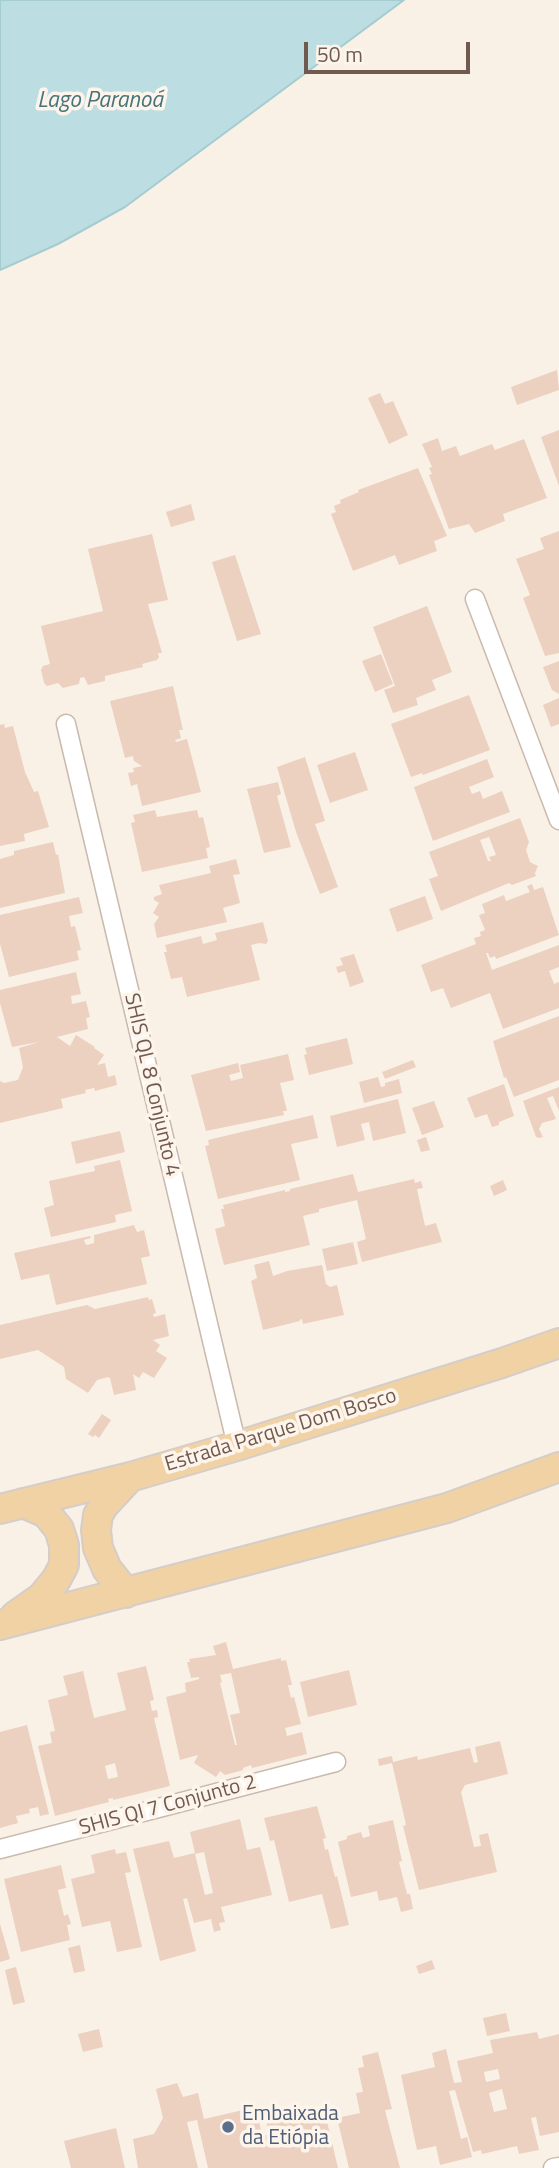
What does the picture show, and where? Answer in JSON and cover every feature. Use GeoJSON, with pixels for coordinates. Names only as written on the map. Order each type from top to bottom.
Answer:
{"type":"FeatureCollection","features":[{"type":"Feature","properties":{"kind":"main road","name":"Estrada Parque Dom Bosco"},"geometry":{"type":"LineString","coordinates":[[11,1506],[131,1477],[237,1446],[559,1343]]}},
{"type":"Feature","properties":{"kind":"main road"},"geometry":{"type":"LineString","coordinates":[[2,1625],[447,1508],[559,1467]]}},
{"type":"Feature","properties":{"kind":"main road"},"geometry":{"type":"LineString","coordinates":[[126,1593],[107,1569],[98,1548],[96,1530],[98,1515],[104,1504],[131,1477]]}},
{"type":"Feature","properties":{"kind":"main road"},"geometry":{"type":"LineString","coordinates":[[2,1625],[42,1597],[64,1565],[64,1545],[60,1529],[46,1513],[11,1506]]}},
{"type":"Feature","properties":{"kind":"street"},"geometry":{"type":"LineString","coordinates":[[475,599],[559,820]]}},
{"type":"Feature","properties":{"kind":"street","name":"SHIS QL 8 Conjunto 4"},"geometry":{"type":"LineString","coordinates":[[66,724],[237,1446]]}},
{"type":"Feature","properties":{"kind":"street","name":"SHIS QI 7 Conjunto 2"},"geometry":{"type":"LineString","coordinates":[[0,1849],[336,1762]]}},
{"type":"Feature","properties":{"kind":"street"},"geometry":{"type":"LineString","coordinates":[[553,2168],[559,2166]]}},
{"type":"Feature","properties":{"kind":"water","name":"Lago Paranoá"},"geometry":{"type":"Polygon","coordinates":[[[0,0],[404,0],[125,207],[58,244],[0,270],[0,0]]]}},
{"type":"Feature","properties":{"kind":"building"},"geometry":{"type":"Polygon","coordinates":[[[557,370],[559,390],[517,405],[511,387],[557,370]]]}},
{"type":"Feature","properties":{"kind":"building"},"geometry":{"type":"Polygon","coordinates":[[[380,393],[385,404],[393,401],[408,435],[389,444],[368,398],[380,393]]]}},
{"type":"Feature","properties":{"kind":"building"},"geometry":{"type":"Polygon","coordinates":[[[559,430],[559,486],[541,437],[559,430]]]}},
{"type":"Feature","properties":{"kind":"building"},"geometry":{"type":"Polygon","coordinates":[[[438,438],[442,451],[456,446],[460,456],[492,444],[495,450],[524,439],[547,498],[503,514],[505,521],[475,533],[469,524],[449,529],[429,475],[432,474],[429,468],[432,467],[422,444],[438,438]]]}},
{"type":"Feature","properties":{"kind":"building"},"geometry":{"type":"Polygon","coordinates":[[[418,468],[447,536],[434,541],[437,551],[399,565],[395,555],[353,571],[331,514],[336,512],[334,506],[341,503],[340,500],[359,492],[358,490],[418,468]]]}},
{"type":"Feature","properties":{"kind":"building"},"geometry":{"type":"Polygon","coordinates":[[[191,504],[195,520],[171,527],[166,512],[191,504]]]}},
{"type":"Feature","properties":{"kind":"building"},"geometry":{"type":"Polygon","coordinates":[[[559,531],[559,653],[545,656],[523,598],[530,595],[516,559],[544,549],[540,538],[559,531]]]}},
{"type":"Feature","properties":{"kind":"building"},"geometry":{"type":"Polygon","coordinates":[[[152,534],[168,600],[148,604],[162,653],[158,653],[157,660],[142,664],[143,667],[105,676],[105,681],[88,685],[84,677],[80,678],[79,684],[63,688],[58,683],[47,686],[41,670],[43,666],[50,664],[41,626],[103,611],[88,549],[152,534]]]}},
{"type":"Feature","properties":{"kind":"building"},"geometry":{"type":"Polygon","coordinates":[[[235,555],[261,634],[237,641],[212,562],[235,555]]]}},
{"type":"Feature","properties":{"kind":"building"},"geometry":{"type":"Polygon","coordinates":[[[427,606],[452,672],[432,680],[436,690],[416,698],[418,705],[393,713],[384,690],[395,686],[373,627],[427,606]]]}},
{"type":"Feature","properties":{"kind":"building"},"geometry":{"type":"Polygon","coordinates":[[[381,654],[393,684],[375,692],[362,661],[381,654]]]}},
{"type":"Feature","properties":{"kind":"building"},"geometry":{"type":"Polygon","coordinates":[[[559,661],[559,694],[552,690],[543,667],[559,661]]]}},
{"type":"Feature","properties":{"kind":"building"},"geometry":{"type":"Polygon","coordinates":[[[173,686],[183,730],[179,730],[181,738],[175,740],[187,739],[201,792],[142,806],[137,784],[131,786],[128,773],[134,772],[133,768],[142,766],[134,761],[133,756],[125,758],[110,701],[173,686]]]}},
{"type":"Feature","properties":{"kind":"building"},"geometry":{"type":"Polygon","coordinates":[[[469,695],[490,750],[411,777],[391,724],[469,695]]]}},
{"type":"Feature","properties":{"kind":"building"},"geometry":{"type":"Polygon","coordinates":[[[559,698],[559,724],[551,727],[543,705],[559,698]]]}},
{"type":"Feature","properties":{"kind":"building"},"geometry":{"type":"Polygon","coordinates":[[[4,724],[5,728],[13,726],[25,772],[34,792],[38,791],[49,827],[24,834],[25,841],[0,846],[0,725],[4,724]]]}},
{"type":"Feature","properties":{"kind":"building"},"geometry":{"type":"Polygon","coordinates":[[[355,752],[368,790],[330,803],[317,765],[355,752]]]}},
{"type":"Feature","properties":{"kind":"building"},"geometry":{"type":"Polygon","coordinates":[[[305,757],[325,821],[315,824],[338,887],[320,894],[296,832],[277,767],[305,757]]]}},
{"type":"Feature","properties":{"kind":"building"},"geometry":{"type":"Polygon","coordinates":[[[487,759],[494,777],[469,787],[472,794],[480,791],[483,799],[502,791],[510,812],[433,841],[414,787],[487,759]]]}},
{"type":"Feature","properties":{"kind":"building"},"geometry":{"type":"Polygon","coordinates":[[[278,782],[281,794],[277,796],[291,847],[264,853],[247,789],[278,782]]]}},
{"type":"Feature","properties":{"kind":"building"},"geometry":{"type":"Polygon","coordinates":[[[155,810],[157,817],[197,810],[199,818],[203,817],[210,847],[206,848],[208,858],[142,872],[131,823],[135,822],[133,815],[155,810]]]}},
{"type":"Feature","properties":{"kind":"building"},"geometry":{"type":"Polygon","coordinates":[[[520,818],[529,842],[526,850],[530,862],[538,866],[536,876],[512,885],[509,883],[441,911],[429,879],[438,876],[429,852],[520,818]],[[489,837],[480,840],[488,861],[491,861],[489,857],[496,855],[489,837]]]}},
{"type":"Feature","properties":{"kind":"building"},"geometry":{"type":"Polygon","coordinates":[[[53,842],[56,855],[58,854],[65,893],[0,908],[0,859],[14,855],[14,851],[53,842]]]}},
{"type":"Feature","properties":{"kind":"building"},"geometry":{"type":"Polygon","coordinates":[[[236,859],[240,874],[233,875],[240,903],[223,908],[227,922],[157,938],[154,924],[159,917],[153,913],[159,903],[154,897],[162,894],[159,885],[211,873],[209,866],[236,859]]]}},
{"type":"Feature","properties":{"kind":"building"},"geometry":{"type":"Polygon","coordinates":[[[532,884],[534,890],[543,887],[559,935],[496,959],[495,956],[490,958],[486,953],[492,970],[559,945],[559,967],[549,971],[554,984],[559,982],[559,1008],[503,1029],[490,993],[451,1008],[443,988],[431,992],[421,965],[476,944],[474,938],[481,936],[480,932],[485,930],[479,915],[485,913],[482,904],[504,895],[506,901],[530,892],[527,886],[532,884]]]}},
{"type":"Feature","properties":{"kind":"building"},"geometry":{"type":"Polygon","coordinates":[[[425,896],[433,919],[397,932],[389,909],[425,896]]]}},
{"type":"Feature","properties":{"kind":"building"},"geometry":{"type":"Polygon","coordinates":[[[79,897],[83,913],[69,916],[71,927],[75,926],[81,950],[77,951],[79,960],[9,977],[0,944],[0,915],[79,897]]]}},
{"type":"Feature","properties":{"kind":"building"},"geometry":{"type":"Polygon","coordinates":[[[263,922],[268,941],[266,944],[251,945],[260,980],[187,997],[182,977],[171,979],[164,952],[167,952],[165,945],[201,936],[203,944],[217,940],[215,933],[263,922]]]}},
{"type":"Feature","properties":{"kind":"building"},"geometry":{"type":"Polygon","coordinates":[[[354,954],[364,982],[350,987],[345,971],[338,973],[336,967],[343,965],[340,958],[354,954]]]}},
{"type":"Feature","properties":{"kind":"building"},"geometry":{"type":"Polygon","coordinates":[[[76,972],[81,994],[71,996],[72,1004],[86,1001],[90,1017],[86,1018],[88,1029],[57,1037],[70,1046],[76,1035],[95,1047],[104,1055],[97,1065],[105,1063],[108,1077],[115,1075],[117,1085],[95,1091],[94,1088],[85,1090],[86,1093],[61,1099],[63,1108],[0,1123],[0,1081],[4,1083],[18,1080],[23,1067],[19,1048],[39,1042],[12,1047],[0,1003],[0,990],[76,972]]]}},
{"type":"Feature","properties":{"kind":"building"},"geometry":{"type":"Polygon","coordinates":[[[559,1016],[559,1080],[514,1097],[506,1077],[504,1078],[493,1041],[559,1016]]]}},
{"type":"Feature","properties":{"kind":"building"},"geometry":{"type":"Polygon","coordinates":[[[347,1038],[353,1064],[309,1075],[305,1048],[347,1038]]]}},
{"type":"Feature","properties":{"kind":"building"},"geometry":{"type":"Polygon","coordinates":[[[288,1054],[294,1080],[280,1083],[287,1111],[283,1111],[284,1115],[206,1131],[191,1075],[238,1063],[240,1072],[229,1075],[231,1081],[243,1078],[240,1065],[288,1054]]]}},
{"type":"Feature","properties":{"kind":"building"},"geometry":{"type":"Polygon","coordinates":[[[413,1060],[416,1067],[385,1079],[382,1072],[413,1060]]]}},
{"type":"Feature","properties":{"kind":"building"},"geometry":{"type":"Polygon","coordinates":[[[378,1077],[381,1087],[399,1079],[402,1093],[364,1103],[359,1082],[378,1077]]]}},
{"type":"Feature","properties":{"kind":"building"},"geometry":{"type":"Polygon","coordinates":[[[504,1084],[514,1116],[492,1127],[487,1114],[475,1118],[467,1098],[504,1084]]]}},
{"type":"Feature","properties":{"kind":"building"},"geometry":{"type":"Polygon","coordinates":[[[559,1087],[559,1111],[553,1096],[547,1098],[556,1119],[542,1123],[539,1129],[543,1137],[536,1137],[523,1101],[559,1087]]]}},
{"type":"Feature","properties":{"kind":"building"},"geometry":{"type":"Polygon","coordinates":[[[398,1099],[406,1133],[373,1141],[369,1122],[361,1124],[365,1140],[337,1147],[330,1116],[398,1099]]]}},
{"type":"Feature","properties":{"kind":"building"},"geometry":{"type":"Polygon","coordinates":[[[434,1101],[444,1127],[422,1135],[412,1108],[434,1101]]]}},
{"type":"Feature","properties":{"kind":"building"},"geometry":{"type":"Polygon","coordinates":[[[313,1115],[318,1138],[291,1144],[300,1180],[218,1199],[205,1146],[209,1145],[208,1140],[313,1115]]]}},
{"type":"Feature","properties":{"kind":"building"},"geometry":{"type":"Polygon","coordinates":[[[120,1131],[125,1152],[76,1164],[71,1142],[120,1131]]]}},
{"type":"Feature","properties":{"kind":"building"},"geometry":{"type":"Polygon","coordinates":[[[426,1137],[430,1150],[421,1152],[417,1140],[426,1137]]]}},
{"type":"Feature","properties":{"kind":"building"},"geometry":{"type":"Polygon","coordinates":[[[120,1160],[132,1211],[115,1215],[116,1222],[51,1237],[44,1208],[54,1205],[49,1181],[95,1171],[94,1166],[120,1160]]]}},
{"type":"Feature","properties":{"kind":"building"},"geometry":{"type":"Polygon","coordinates":[[[353,1174],[358,1192],[414,1179],[415,1183],[421,1181],[423,1188],[417,1189],[425,1226],[436,1223],[442,1242],[362,1262],[357,1242],[366,1239],[357,1200],[319,1209],[319,1212],[303,1216],[310,1245],[224,1265],[215,1229],[225,1226],[221,1209],[224,1209],[223,1205],[353,1174]]]}},
{"type":"Feature","properties":{"kind":"building"},"geometry":{"type":"Polygon","coordinates":[[[503,1180],[507,1190],[494,1196],[490,1186],[503,1180]]]}},
{"type":"Feature","properties":{"kind":"building"},"geometry":{"type":"Polygon","coordinates":[[[134,1225],[137,1232],[144,1230],[150,1256],[141,1258],[147,1284],[56,1305],[49,1274],[21,1280],[14,1253],[90,1236],[91,1238],[84,1240],[87,1245],[94,1243],[94,1235],[134,1225]]]}},
{"type":"Feature","properties":{"kind":"building"},"geometry":{"type":"Polygon","coordinates":[[[353,1242],[358,1264],[327,1271],[322,1249],[353,1242]]]}},
{"type":"Feature","properties":{"kind":"building"},"geometry":{"type":"Polygon","coordinates":[[[269,1261],[273,1276],[322,1265],[326,1284],[330,1287],[337,1285],[344,1315],[303,1324],[302,1319],[263,1330],[251,1281],[257,1278],[254,1265],[269,1261]]]}},
{"type":"Feature","properties":{"kind":"building"},"geometry":{"type":"Polygon","coordinates":[[[148,1297],[149,1300],[152,1299],[156,1313],[153,1314],[154,1317],[165,1314],[169,1336],[153,1340],[160,1345],[156,1351],[167,1358],[154,1378],[143,1372],[139,1378],[133,1374],[136,1390],[114,1395],[108,1377],[97,1380],[88,1393],[66,1379],[64,1367],[38,1350],[0,1359],[0,1325],[87,1305],[95,1309],[148,1297]]]}},
{"type":"Feature","properties":{"kind":"building"},"geometry":{"type":"Polygon","coordinates":[[[102,1414],[111,1420],[99,1438],[95,1435],[93,1437],[88,1434],[102,1414]]]}},
{"type":"Feature","properties":{"kind":"building"},"geometry":{"type":"Polygon","coordinates":[[[226,1642],[233,1669],[281,1658],[281,1661],[286,1660],[292,1685],[288,1685],[291,1698],[294,1697],[301,1724],[285,1728],[287,1736],[302,1732],[307,1754],[252,1768],[251,1765],[225,1775],[220,1771],[216,1777],[194,1763],[198,1755],[180,1760],[166,1697],[186,1692],[185,1683],[199,1679],[191,1678],[187,1662],[190,1662],[189,1659],[216,1655],[213,1646],[226,1642]],[[231,1673],[220,1675],[235,1745],[230,1715],[240,1713],[231,1673]]]}},
{"type":"Feature","properties":{"kind":"building"},"geometry":{"type":"Polygon","coordinates":[[[146,1666],[154,1700],[150,1701],[152,1711],[157,1710],[158,1717],[154,1718],[170,1786],[108,1799],[109,1802],[55,1816],[38,1746],[52,1743],[50,1732],[55,1731],[48,1700],[68,1695],[63,1676],[83,1671],[94,1718],[126,1710],[117,1673],[146,1666]],[[115,1763],[105,1766],[108,1779],[118,1777],[115,1763]]]}},
{"type":"Feature","properties":{"kind":"building"},"geometry":{"type":"Polygon","coordinates":[[[349,1670],[357,1705],[308,1717],[300,1682],[349,1670]]]}},
{"type":"Feature","properties":{"kind":"building"},"geometry":{"type":"Polygon","coordinates":[[[27,1725],[49,1814],[40,1816],[38,1807],[29,1809],[30,1813],[16,1816],[18,1823],[0,1828],[0,1732],[27,1725]]]}},
{"type":"Feature","properties":{"kind":"building"},"geometry":{"type":"Polygon","coordinates":[[[500,1741],[508,1774],[465,1785],[461,1792],[474,1847],[481,1846],[479,1835],[488,1833],[497,1872],[419,1890],[403,1826],[406,1825],[392,1763],[379,1766],[378,1759],[392,1756],[393,1762],[417,1756],[418,1760],[470,1748],[474,1763],[478,1762],[475,1747],[500,1741]]]}},
{"type":"Feature","properties":{"kind":"building"},"geometry":{"type":"Polygon","coordinates":[[[317,1806],[326,1838],[323,1839],[325,1850],[328,1849],[335,1877],[337,1876],[349,1925],[331,1929],[322,1894],[289,1902],[274,1840],[270,1841],[264,1818],[317,1806]]]}},
{"type":"Feature","properties":{"kind":"building"},"geometry":{"type":"Polygon","coordinates":[[[240,1819],[247,1850],[260,1847],[272,1895],[221,1907],[225,1922],[219,1923],[221,1930],[214,1932],[211,1919],[194,1923],[187,1898],[183,1899],[196,1951],[160,1961],[133,1849],[169,1841],[174,1858],[195,1853],[190,1832],[240,1819]],[[204,1852],[195,1854],[205,1895],[213,1893],[204,1852]]]}},
{"type":"Feature","properties":{"kind":"building"},"geometry":{"type":"Polygon","coordinates":[[[393,1820],[402,1861],[399,1862],[413,1909],[401,1912],[397,1897],[379,1901],[377,1891],[351,1897],[338,1842],[361,1832],[363,1838],[370,1836],[368,1826],[393,1820]]]}},
{"type":"Feature","properties":{"kind":"building"},"geometry":{"type":"Polygon","coordinates":[[[115,1849],[116,1854],[126,1852],[131,1872],[125,1873],[142,1947],[117,1952],[110,1921],[82,1927],[71,1879],[95,1873],[91,1855],[115,1849]]]}},
{"type":"Feature","properties":{"kind":"building"},"geometry":{"type":"Polygon","coordinates":[[[61,1865],[66,1888],[58,1890],[64,1916],[68,1914],[71,1924],[67,1925],[70,1940],[21,1952],[4,1879],[61,1865]]]}},
{"type":"Feature","properties":{"kind":"building"},"geometry":{"type":"Polygon","coordinates":[[[0,1924],[10,1959],[0,1962],[0,1924]]]}},
{"type":"Feature","properties":{"kind":"building"},"geometry":{"type":"Polygon","coordinates":[[[80,1945],[85,1971],[74,1973],[68,1948],[80,1945]]]}},
{"type":"Feature","properties":{"kind":"building"},"geometry":{"type":"Polygon","coordinates":[[[432,1960],[435,1969],[419,1974],[416,1966],[432,1960]]]}},
{"type":"Feature","properties":{"kind":"building"},"geometry":{"type":"Polygon","coordinates":[[[16,1967],[25,2002],[13,2005],[5,1970],[16,1967]]]}},
{"type":"Feature","properties":{"kind":"building"},"geometry":{"type":"Polygon","coordinates":[[[506,2013],[510,2031],[487,2036],[483,2018],[506,2013]]]}},
{"type":"Feature","properties":{"kind":"building"},"geometry":{"type":"Polygon","coordinates":[[[99,2029],[103,2047],[83,2052],[78,2034],[99,2029]]]}},
{"type":"Feature","properties":{"kind":"building"},"geometry":{"type":"Polygon","coordinates":[[[537,2032],[539,2039],[559,2034],[559,2132],[540,2136],[536,2117],[531,2118],[539,2150],[519,2154],[517,2146],[482,2154],[481,2150],[473,2152],[455,2090],[449,2091],[461,2139],[467,2137],[472,2157],[440,2165],[436,2146],[417,2150],[401,2075],[435,2067],[432,2053],[446,2049],[454,2083],[462,2082],[457,2061],[493,2053],[490,2040],[537,2032]],[[498,2069],[484,2072],[486,2082],[500,2079],[498,2069]],[[502,2089],[489,2093],[494,2112],[507,2109],[502,2089]]]}},
{"type":"Feature","properties":{"kind":"building"},"geometry":{"type":"Polygon","coordinates":[[[378,2052],[392,2109],[385,2110],[400,2168],[349,2168],[337,2118],[360,2113],[356,2093],[363,2092],[358,2068],[364,2067],[362,2056],[378,2052]]]}},
{"type":"Feature","properties":{"kind":"building"},"geometry":{"type":"Polygon","coordinates":[[[177,2083],[183,2097],[198,2093],[204,2119],[256,2107],[262,2136],[269,2134],[265,2115],[289,2110],[290,2116],[324,2109],[338,2168],[208,2168],[197,2120],[187,2122],[198,2168],[138,2168],[133,2139],[154,2134],[163,2118],[156,2089],[177,2083]]]}},
{"type":"Feature","properties":{"kind":"building"},"geometry":{"type":"Polygon","coordinates":[[[116,2128],[125,2168],[71,2168],[64,2141],[116,2128]]]}},
{"type":"Feature","properties":{"kind":"place","name":"Embaixada da Etiópia"},"geometry":{"type":"Point","coordinates":[228,2127]}}]}
